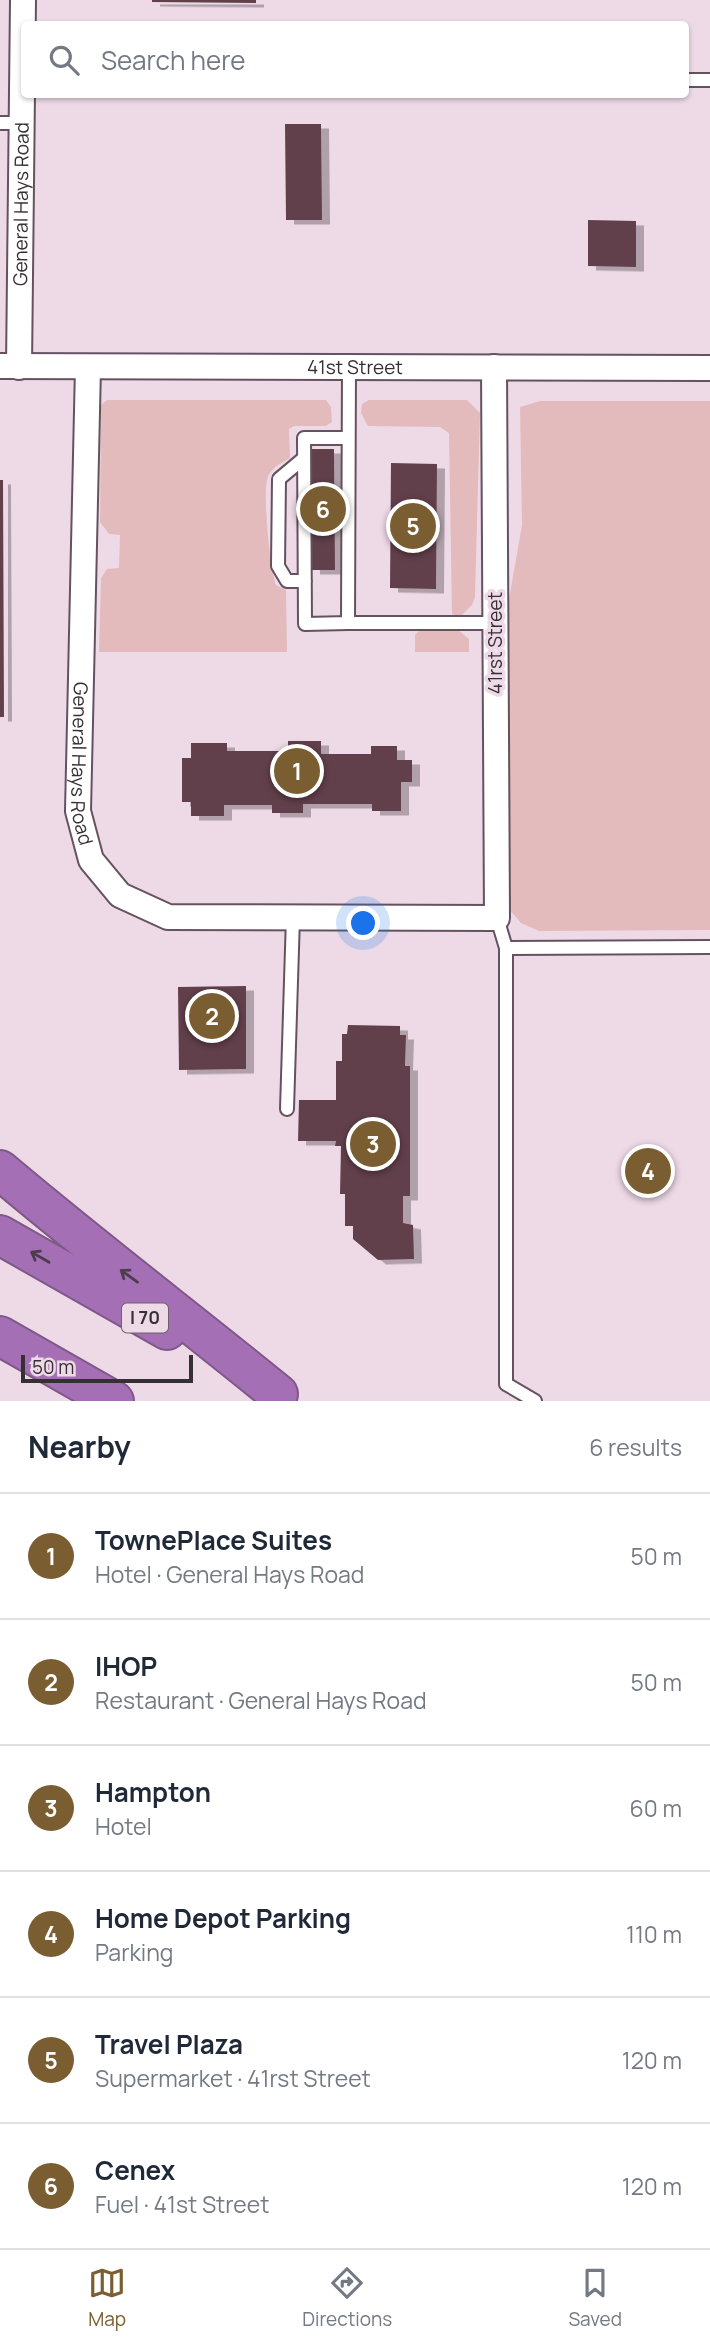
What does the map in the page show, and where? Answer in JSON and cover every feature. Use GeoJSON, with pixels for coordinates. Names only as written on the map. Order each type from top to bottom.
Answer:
{"type":"FeatureCollection","features":[{"type":"Feature","properties":{"kind":"highway"},"geometry":{"type":"LineString","coordinates":[[0,1170],[95,1251],[175,1310],[284,1398]]}},
{"type":"Feature","properties":{"kind":"highway","name":"I 70"},"geometry":{"type":"LineString","coordinates":[[0,1235],[284,1398]]}},
{"type":"Feature","properties":{"kind":"highway"},"geometry":{"type":"LineString","coordinates":[[0,1336],[114,1401]]}},
{"type":"Feature","properties":{"kind":"street","name":"General Hays Road"},"geometry":{"type":"LineString","coordinates":[[23,0],[23,21]]}},
{"type":"Feature","properties":{"kind":"street","name":"General Hays Road"},"geometry":{"type":"LineString","coordinates":[[9,366],[11,123],[21,87]]}},
{"type":"Feature","properties":{"kind":"street","name":"41st Street"},"geometry":{"type":"LineString","coordinates":[[9,366],[710,368]]}},
{"type":"Feature","properties":{"kind":"street","name":"General Hays Road"},"geometry":{"type":"LineString","coordinates":[[88,366],[78,811],[91,860],[120,895],[168,917],[497,918]]}},
{"type":"Feature","properties":{"kind":"street","name":"41rst Street"},"geometry":{"type":"LineString","coordinates":[[494,367],[497,918]]}},
{"type":"Feature","properties":{"kind":"lane"},"geometry":{"type":"LineString","coordinates":[[689,80],[710,80]]}},
{"type":"Feature","properties":{"kind":"lane"},"geometry":{"type":"LineString","coordinates":[[348,623],[349,367]]}},
{"type":"Feature","properties":{"kind":"lane"},"geometry":{"type":"LineString","coordinates":[[348,438],[304,438],[304,624],[495,623]]}},
{"type":"Feature","properties":{"kind":"lane"},"geometry":{"type":"LineString","coordinates":[[304,458],[279,478],[278,566],[287,581],[304,581]]}},
{"type":"Feature","properties":{"kind":"lane"},"geometry":{"type":"LineString","coordinates":[[287,1109],[293,917]]}},
{"type":"Feature","properties":{"kind":"lane"},"geometry":{"type":"LineString","coordinates":[[497,918],[506,948],[506,1384],[535,1401]]}},
{"type":"Feature","properties":{"kind":"lane"},"geometry":{"type":"LineString","coordinates":[[506,948],[710,947]]}},
{"type":"Feature","properties":{"kind":"shaded area"},"geometry":{"type":"Polygon","coordinates":[[[107,400],[326,400],[331,407],[332,422],[326,426],[294,426],[289,429],[290,458],[279,464],[267,480],[267,516],[272,564],[276,585],[286,590],[287,652],[99,652],[101,578],[107,569],[119,568],[120,535],[109,534],[100,522],[101,405],[107,400]]]}},
{"type":"Feature","properties":{"kind":"shaded area"},"geometry":{"type":"Polygon","coordinates":[[[369,400],[467,400],[480,413],[475,597],[472,605],[460,617],[452,614],[449,433],[440,427],[368,426],[361,413],[362,404],[369,400]]]}},
{"type":"Feature","properties":{"kind":"shaded area"},"geometry":{"type":"Polygon","coordinates":[[[540,401],[710,401],[710,930],[539,931],[521,923],[507,907],[506,616],[522,525],[520,407],[540,401]]]}},
{"type":"Feature","properties":{"kind":"shaded area"},"geometry":{"type":"Polygon","coordinates":[[[420,630],[458,630],[469,639],[469,652],[415,652],[415,635],[420,630]]]}},
{"type":"Feature","properties":{"kind":"building"},"geometry":{"type":"Polygon","coordinates":[[[256,0],[256,3],[152,2],[256,0]]]}},
{"type":"Feature","properties":{"kind":"building"},"geometry":{"type":"Polygon","coordinates":[[[285,124],[321,124],[322,220],[286,220],[285,124]]]}},
{"type":"Feature","properties":{"kind":"building"},"geometry":{"type":"Polygon","coordinates":[[[588,220],[636,221],[636,267],[588,266],[588,220]]]}},
{"type":"Feature","properties":{"kind":"building"},"geometry":{"type":"Polygon","coordinates":[[[310,449],[334,449],[335,570],[312,570],[310,449]]]}},
{"type":"Feature","properties":{"kind":"building"},"geometry":{"type":"Polygon","coordinates":[[[391,463],[437,464],[436,589],[390,588],[391,463]]]}},
{"type":"Feature","properties":{"kind":"building"},"geometry":{"type":"Polygon","coordinates":[[[0,480],[3,480],[4,717],[0,717],[0,480]]]}},
{"type":"Feature","properties":{"kind":"building"},"geometry":{"type":"Polygon","coordinates":[[[288,741],[321,741],[321,754],[371,754],[371,746],[397,746],[397,760],[412,760],[412,782],[401,782],[401,811],[372,811],[372,804],[303,804],[303,813],[272,813],[272,805],[224,805],[224,816],[191,816],[191,802],[182,802],[182,758],[191,758],[191,743],[227,743],[227,751],[288,751],[288,741]]]}},
{"type":"Feature","properties":{"kind":"building"},"geometry":{"type":"Polygon","coordinates":[[[246,986],[246,1069],[179,1070],[178,987],[246,986]]]}},
{"type":"Feature","properties":{"kind":"building"},"geometry":{"type":"Polygon","coordinates":[[[348,1025],[400,1026],[400,1035],[406,1035],[405,1066],[410,1066],[410,1196],[403,1196],[403,1223],[413,1225],[414,1259],[378,1260],[353,1239],[353,1226],[345,1226],[345,1194],[340,1194],[341,1146],[335,1146],[336,1141],[298,1141],[299,1100],[336,1100],[336,1061],[342,1061],[342,1034],[347,1034],[348,1025]]]}},
{"type":"Feature","properties":{"kind":"place","name":"Cenex"},"geometry":{"type":"Point","coordinates":[323,509]}},
{"type":"Feature","properties":{"kind":"place","name":"Travel Plaza"},"geometry":{"type":"Point","coordinates":[413,526]}},
{"type":"Feature","properties":{"kind":"place","name":"TownePlace Suites"},"geometry":{"type":"Point","coordinates":[297,771]}},
{"type":"Feature","properties":{"kind":"place","name":"IHOP"},"geometry":{"type":"Point","coordinates":[212,1016]}},
{"type":"Feature","properties":{"kind":"place","name":"Hampton"},"geometry":{"type":"Point","coordinates":[373,1144]}},
{"type":"Feature","properties":{"kind":"place","name":"Home Depot Parking"},"geometry":{"type":"Point","coordinates":[648,1171]}}]}
